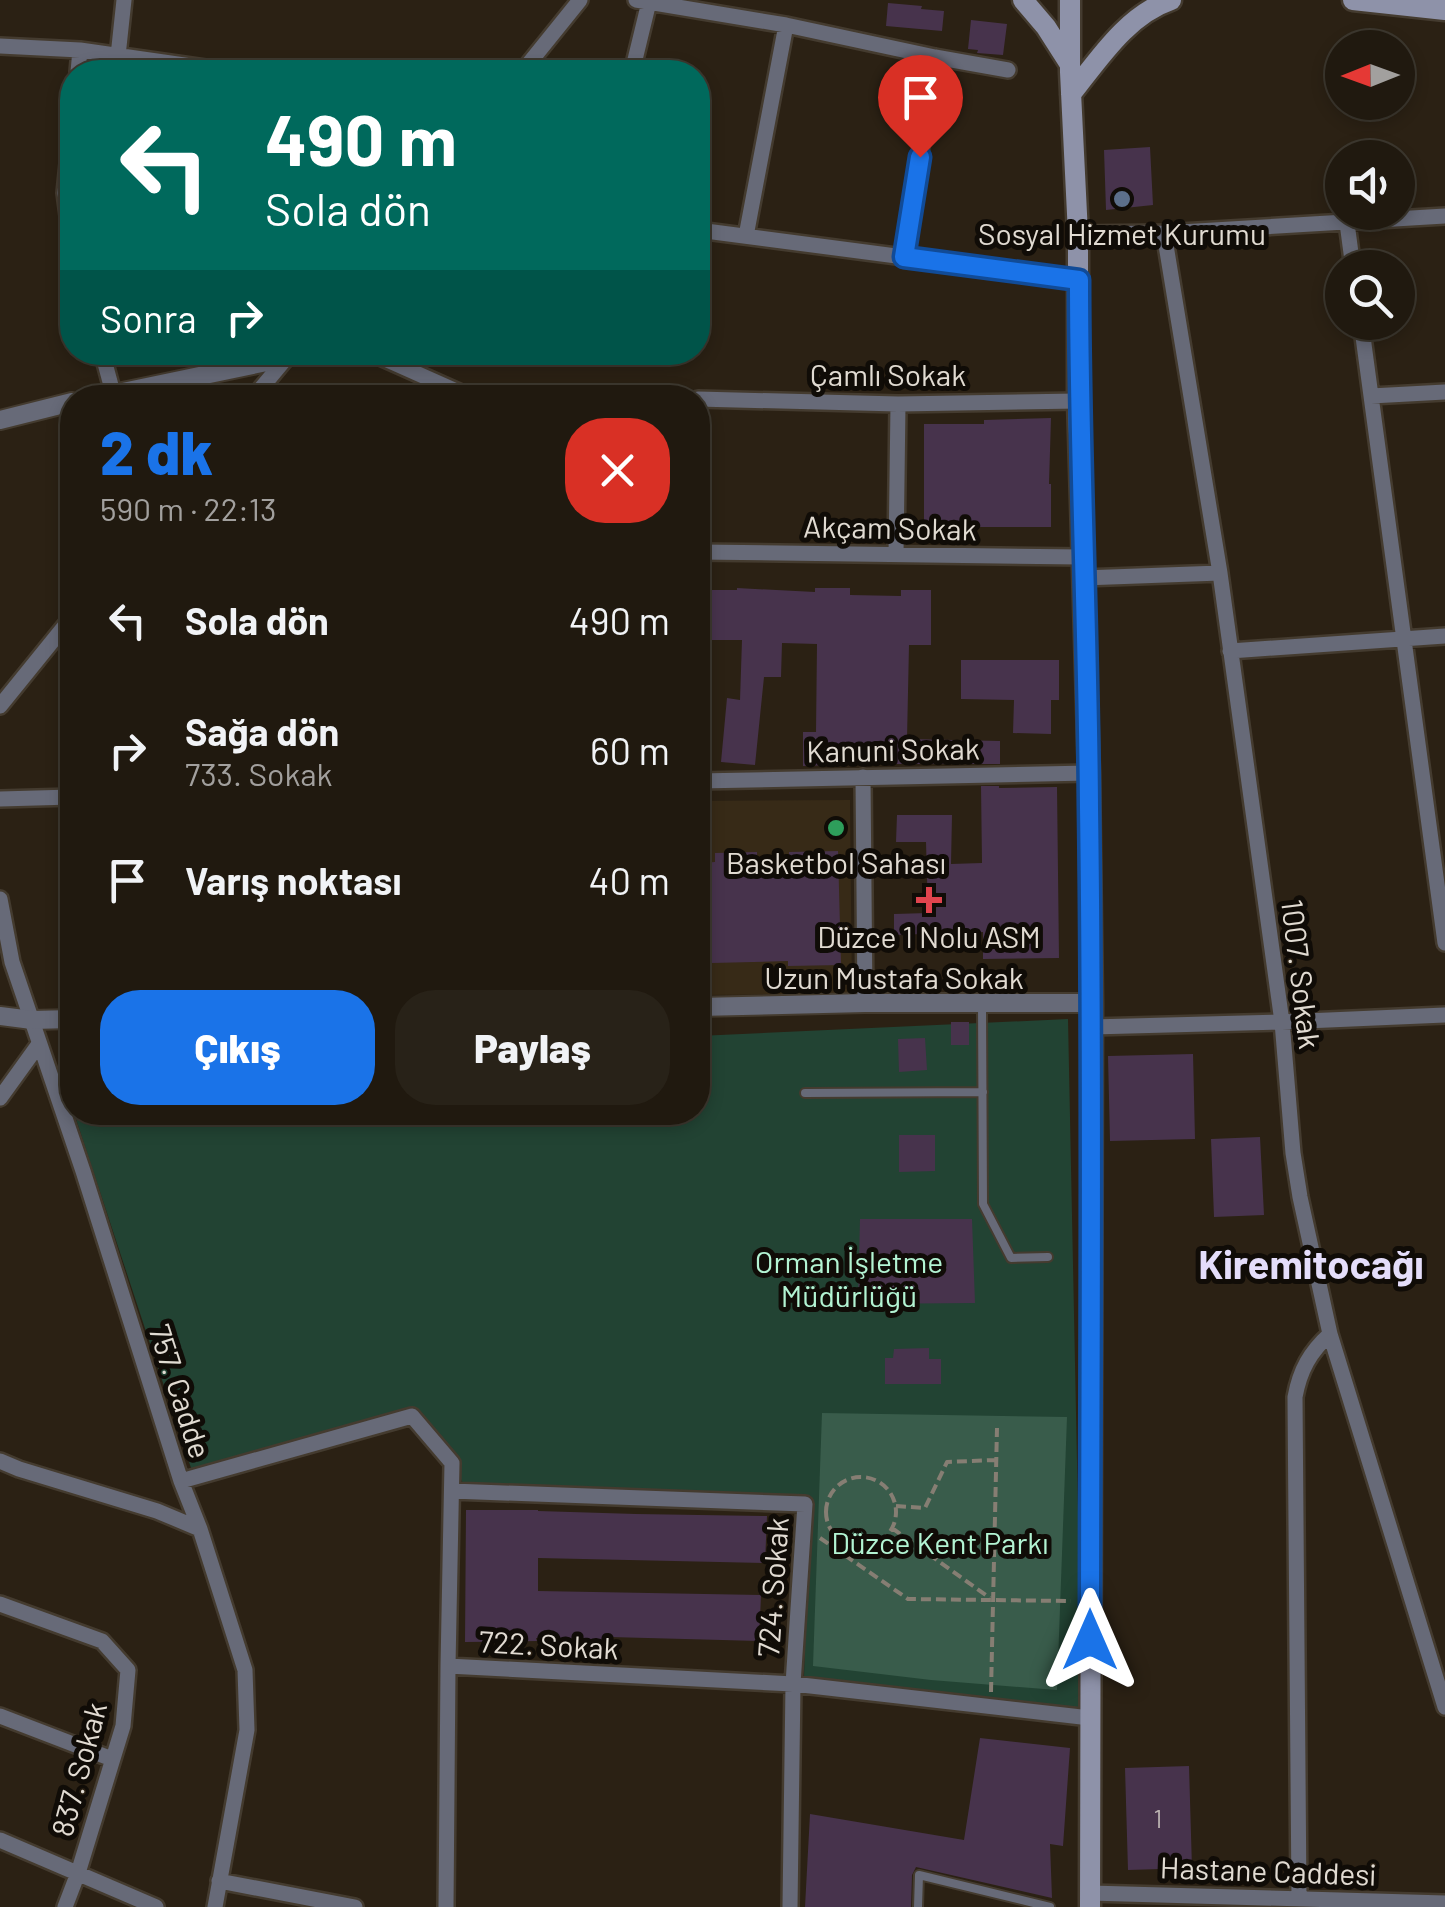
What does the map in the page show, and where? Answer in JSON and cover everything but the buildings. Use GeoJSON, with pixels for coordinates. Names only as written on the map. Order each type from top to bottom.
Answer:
{"type":"FeatureCollection","features":[{"type":"Feature","properties":{"kind":"main road"},"geometry":{"type":"LineString","coordinates":[[1023,0],[1071,66]]}},
{"type":"Feature","properties":{"kind":"main road"},"geometry":{"type":"LineString","coordinates":[[1070,0],[1092,1003],[1090,1900]]}},
{"type":"Feature","properties":{"kind":"main road"},"geometry":{"type":"LineString","coordinates":[[1072,94],[1138,16],[1172,0]]}},
{"type":"Feature","properties":{"kind":"main road"},"geometry":{"type":"LineString","coordinates":[[1354,0],[1445,10]]}},
{"type":"Feature","properties":{"kind":"street"},"geometry":{"type":"LineString","coordinates":[[118,56],[124,0]]}},
{"type":"Feature","properties":{"kind":"street"},"geometry":{"type":"LineString","coordinates":[[532,60],[580,0]]}},
{"type":"Feature","properties":{"kind":"street"},"geometry":{"type":"LineString","coordinates":[[634,60],[642,1],[786,25],[1008,70]]}},
{"type":"Feature","properties":{"kind":"street"},"geometry":{"type":"LineString","coordinates":[[746,236],[786,25]]}},
{"type":"Feature","properties":{"kind":"street"},"geometry":{"type":"LineString","coordinates":[[0,46],[80,50],[140,60]]}},
{"type":"Feature","properties":{"kind":"street"},"geometry":{"type":"LineString","coordinates":[[79,60],[80,50]]}},
{"type":"Feature","properties":{"kind":"street"},"geometry":{"type":"LineString","coordinates":[[904,257],[935,57]]}},
{"type":"Feature","properties":{"kind":"street"},"geometry":{"type":"LineString","coordinates":[[1415,218],[1445,216]]}},
{"type":"Feature","properties":{"kind":"street"},"geometry":{"type":"LineString","coordinates":[[1078,234],[1325,224]]}},
{"type":"Feature","properties":{"kind":"street"},"geometry":{"type":"LineString","coordinates":[[710,232],[1079,280]]}},
{"type":"Feature","properties":{"kind":"street","name":"1007. Sokak"},"geometry":{"type":"LineString","coordinates":[[1164,233],[1220,573],[1282,1022],[1293,1153],[1310,1246],[1330,1334],[1445,1708]]}},
{"type":"Feature","properties":{"kind":"street"},"geometry":{"type":"LineString","coordinates":[[1363,340],[1445,943]]}},
{"type":"Feature","properties":{"kind":"street"},"geometry":{"type":"LineString","coordinates":[[150,385],[242,365]]}},
{"type":"Feature","properties":{"kind":"street"},"geometry":{"type":"LineString","coordinates":[[264,385],[280,365]]}},
{"type":"Feature","properties":{"kind":"street"},"geometry":{"type":"LineString","coordinates":[[397,365],[443,385]]}},
{"type":"Feature","properties":{"kind":"street"},"geometry":{"type":"LineString","coordinates":[[1371,396],[1445,392]]}},
{"type":"Feature","properties":{"kind":"street","name":"Çamlı Sokak"},"geometry":{"type":"LineString","coordinates":[[710,399],[898,404],[1078,401]]}},
{"type":"Feature","properties":{"kind":"street"},"geometry":{"type":"LineString","coordinates":[[896,554],[898,404]]}},
{"type":"Feature","properties":{"kind":"street"},"geometry":{"type":"LineString","coordinates":[[0,420],[60,405]]}},
{"type":"Feature","properties":{"kind":"street","name":"Akçam Sokak"},"geometry":{"type":"LineString","coordinates":[[710,552],[896,554],[1220,573]]}},
{"type":"Feature","properties":{"kind":"street"},"geometry":{"type":"LineString","coordinates":[[0,706],[60,633]]}},
{"type":"Feature","properties":{"kind":"street"},"geometry":{"type":"LineString","coordinates":[[1230,651],[1445,636]]}},
{"type":"Feature","properties":{"kind":"street","name":"Kanuni Sokak"},"geometry":{"type":"LineString","coordinates":[[710,781],[1089,773]]}},
{"type":"Feature","properties":{"kind":"street"},"geometry":{"type":"LineString","coordinates":[[864,777],[864,1003]]}},
{"type":"Feature","properties":{"kind":"street"},"geometry":{"type":"LineString","coordinates":[[0,799],[60,797]]}},
{"type":"Feature","properties":{"kind":"street","name":"757. Cadde"},"geometry":{"type":"LineString","coordinates":[[0,898],[12,962],[60,1106]]}},
{"type":"Feature","properties":{"kind":"street","name":"Uzun Mustafa Sokak"},"geometry":{"type":"LineString","coordinates":[[710,1006],[1092,1003]]}},
{"type":"Feature","properties":{"kind":"street"},"geometry":{"type":"LineString","coordinates":[[1092,1026],[1445,1015]]}},
{"type":"Feature","properties":{"kind":"street"},"geometry":{"type":"LineString","coordinates":[[0,1016],[60,1019]]}},
{"type":"Feature","properties":{"kind":"street"},"geometry":{"type":"LineString","coordinates":[[0,1098],[39,1044]]}},
{"type":"Feature","properties":{"kind":"street","name":"757. Cadde"},"geometry":{"type":"LineString","coordinates":[[67,1125],[246,1670],[246,1730],[214,1907]]}},
{"type":"Feature","properties":{"kind":"street"},"geometry":{"type":"LineString","coordinates":[[1299,1899],[1295,1397],[1305,1362],[1330,1334]]}},
{"type":"Feature","properties":{"kind":"street","name":"722. Sokak"},"geometry":{"type":"LineString","coordinates":[[181,1481],[412,1416],[452,1463],[448,1666],[793,1684],[1090,1718]]}},
{"type":"Feature","properties":{"kind":"street"},"geometry":{"type":"LineString","coordinates":[[0,1461],[157,1511],[200,1529]]}},
{"type":"Feature","properties":{"kind":"street","name":"724. Sokak"},"geometry":{"type":"LineString","coordinates":[[452,1492],[805,1504],[793,1684],[790,1907]]}},
{"type":"Feature","properties":{"kind":"street","name":"837. Sokak"},"geometry":{"type":"LineString","coordinates":[[0,1604],[102,1640],[128,1670],[122,1726],[65,1907]]}},
{"type":"Feature","properties":{"kind":"street"},"geometry":{"type":"LineString","coordinates":[[446,1907],[448,1666]]}},
{"type":"Feature","properties":{"kind":"street"},"geometry":{"type":"LineString","coordinates":[[0,1716],[112,1759]]}},
{"type":"Feature","properties":{"kind":"street"},"geometry":{"type":"LineString","coordinates":[[0,1840],[156,1907]]}},
{"type":"Feature","properties":{"kind":"street"},"geometry":{"type":"LineString","coordinates":[[220,1881],[355,1907]]}},
{"type":"Feature","properties":{"kind":"street","name":"Hastane Caddesi"},"geometry":{"type":"LineString","coordinates":[[1090,1900],[1445,1903]]}},
{"type":"Feature","properties":{"kind":"lane"},"geometry":{"type":"LineString","coordinates":[[982,1003],[983,1204],[1011,1258],[1048,1258]]}},
{"type":"Feature","properties":{"kind":"lane"},"geometry":{"type":"LineString","coordinates":[[804,1093],[983,1092]]}},
{"type":"Feature","properties":{"kind":"lane"},"geometry":{"type":"LineString","coordinates":[[918,1907],[920,1875],[1050,1907]]}},
{"type":"Feature","properties":{"kind":"path"},"geometry":{"type":"LineString","coordinates":[[991,1707],[996,1428]]}},
{"type":"Feature","properties":{"kind":"path"},"geometry":{"type":"LineString","coordinates":[[896,1506],[925,1508],[947,1462],[996,1460]]}},
{"type":"Feature","properties":{"kind":"path"},"geometry":{"type":"LineString","coordinates":[[852,1478],[876,1480],[892,1495],[896,1506],[892,1528],[876,1543],[847,1543],[834,1534],[829,1524],[828,1501],[834,1490],[852,1478]]}},
{"type":"Feature","properties":{"kind":"path"},"geometry":{"type":"LineString","coordinates":[[804,1527],[908,1600],[1090,1601]]}},
{"type":"Feature","properties":{"kind":"path"},"geometry":{"type":"LineString","coordinates":[[892,1528],[993,1600]]}},
{"type":"Feature","properties":{"kind":"path"},"geometry":{"type":"LineString","coordinates":[[839,1552],[847,1543]]}},
{"type":"Feature","properties":{"kind":"shaded area"},"geometry":{"type":"Polygon","coordinates":[[[850,800],[852,994],[710,995],[710,801],[850,800]]]}},
{"type":"Feature","properties":{"kind":"green space","name":"Orman İşletme Müdürlüğü"},"geometry":{"type":"Polygon","coordinates":[[[1068,1019],[1082,1708],[804,1677],[809,1498],[463,1483],[418,1412],[192,1471],[78,1125],[710,1125],[710,1035],[1068,1019]]]}},
{"type":"Feature","properties":{"kind":"green space","name":"Düzce Kent Parkı"},"geometry":{"type":"Polygon","coordinates":[[[822,1413],[1067,1417],[1057,1690],[813,1666],[822,1413]]]}},
{"type":"Feature","properties":{"kind":"place","name":"Sosyal Hizmet Kurumu"},"geometry":{"type":"Point","coordinates":[1122,199]}},
{"type":"Feature","properties":{"kind":"place","name":"Basketbol Sahası"},"geometry":{"type":"Point","coordinates":[836,828]}},
{"type":"Feature","properties":{"kind":"place","name":"Düzce 1 Nolu ASM"},"geometry":{"type":"Point","coordinates":[929,900]}},
{"type":"Feature","properties":{"kind":"district","name":"Kiremitocağı"},"geometry":{"type":"Point","coordinates":[1311,1263]}},
{"type":"Feature","properties":{"kind":"route"},"geometry":{"type":"LineString","coordinates":[[920,157],[904,257],[1079,280],[1078,401],[1092,1003],[1090,1640]]}}]}
